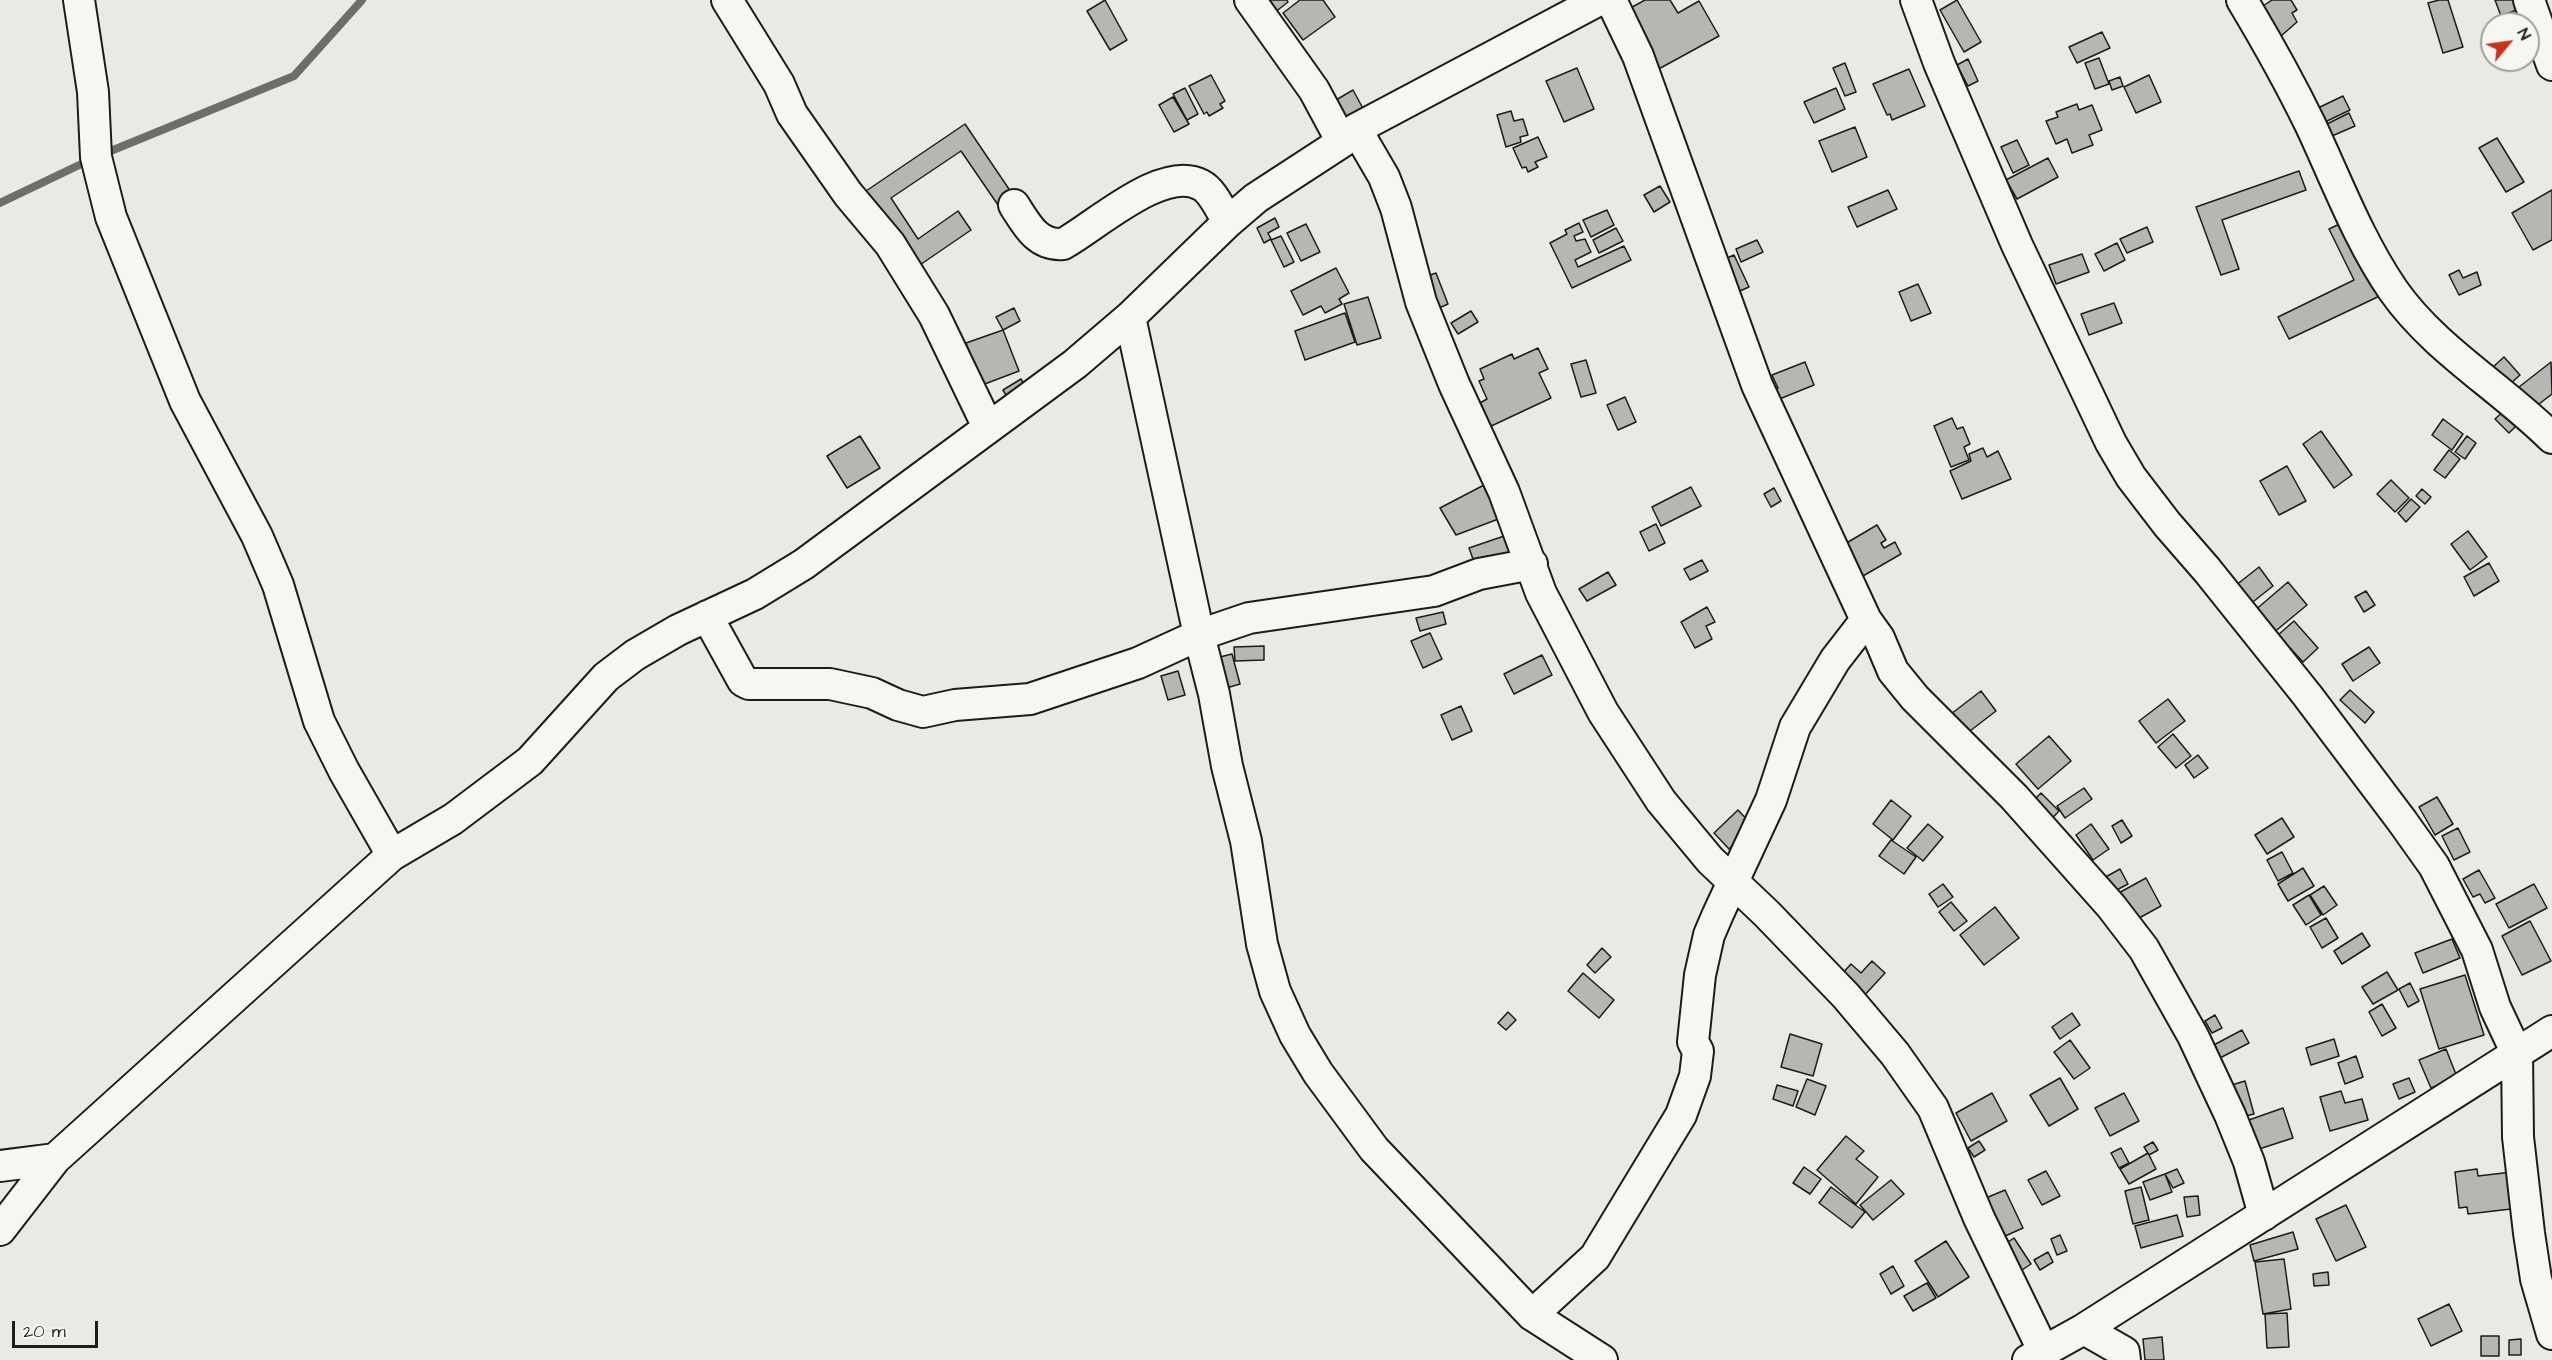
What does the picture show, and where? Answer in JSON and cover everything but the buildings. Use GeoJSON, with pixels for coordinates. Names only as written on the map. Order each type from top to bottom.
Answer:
{"type":"FeatureCollection","features":[{"type":"Feature","properties":{"kind":"street"},"geometry":{"type":"LineString","coordinates":[[79,0],[93,92],[96,158],[111,217],[185,401],[257,536],[278,585],[319,721],[348,779],[392,855]]}},
{"type":"Feature","properties":{"kind":"street"},"geometry":{"type":"LineString","coordinates":[[727,0],[779,84],[792,114],[848,195],[890,244],[921,295],[988,427]]}},
{"type":"Feature","properties":{"kind":"street"},"geometry":{"type":"LineString","coordinates":[[1250,0],[1314,90],[1384,177],[1396,208],[1421,302],[1454,384],[1492,464],[1556,624],[1602,712],[1661,801],[1710,860],[1846,996],[1895,1054],[1933,1108],[2035,1355],[2084,1329],[2552,1031]]}},
{"type":"Feature","properties":{"kind":"street"},"geometry":{"type":"LineString","coordinates":[[0,1230],[55,1159],[392,855],[453,819],[530,761],[606,678],[635,655],[707,616],[755,594],[804,564],[1075,364],[1130,317],[1228,222],[1275,185],[1349,136],[1599,0]]}},
{"type":"Feature","properties":{"kind":"street"},"geometry":{"type":"LineString","coordinates":[[1611,0],[1638,56],[1757,385],[1866,620],[1879,638],[1893,671],[1915,698],[2014,797],[2111,906],[2144,949],[2193,1036],[2230,1115],[2249,1162],[2264,1215]]}},
{"type":"Feature","properties":{"kind":"street"},"geometry":{"type":"LineString","coordinates":[[1916,0],[1939,63],[2017,245],[2110,443],[2131,477],[2307,695],[2434,866],[2477,950],[2495,1007],[2517,1054],[2518,1137],[2529,1233],[2536,1279],[2552,1334]]}},
{"type":"Feature","properties":{"kind":"street"},"geometry":{"type":"LineString","coordinates":[[2242,0],[2310,124],[2368,247],[2393,290],[2421,324],[2527,413],[2552,438]]}},
{"type":"Feature","properties":{"kind":"street"},"geometry":{"type":"LineString","coordinates":[[2529,0],[2552,64]]}},
{"type":"Feature","properties":{"kind":"street"},"geometry":{"type":"LineString","coordinates":[[1014,205],[1037,237],[1049,245],[1063,244],[1161,184],[1186,180],[1202,185],[1228,222]]}},
{"type":"Feature","properties":{"kind":"street"},"geometry":{"type":"LineString","coordinates":[[1130,317],[1246,841],[1262,944],[1275,991],[1296,1035],[1318,1073],[1374,1149],[1532,1315],[1602,1360]]}},
{"type":"Feature","properties":{"kind":"street"},"geometry":{"type":"LineString","coordinates":[[707,616],[742,681],[764,686],[830,684],[872,693],[898,705],[923,712],[955,705],[1030,699],[1138,663],[1199,635],[1249,618],[1434,591],[1479,574],[1532,564]]}},
{"type":"Feature","properties":{"kind":"street"},"geometry":{"type":"LineString","coordinates":[[1532,1315],[1595,1257],[1681,1115],[1697,1062],[1698,1051],[1693,1042],[1700,975],[1709,935],[1771,800],[1795,727],[1834,660],[1866,620]]}},
{"type":"Feature","properties":{"kind":"street"},"geometry":{"type":"LineString","coordinates":[[0,1166],[55,1159]]}},
{"type":"Feature","properties":{"kind":"street"},"geometry":{"type":"LineString","coordinates":[[2125,1356],[2127,1300]]}},
{"type":"Feature","properties":{"kind":"street"},"geometry":{"type":"LineString","coordinates":[[2084,1329],[2125,1356]]}},
{"type":"Feature","properties":{"kind":"waterway"},"geometry":{"type":"LineString","coordinates":[[0,203],[96,157],[294,76],[362,0]]}}]}
